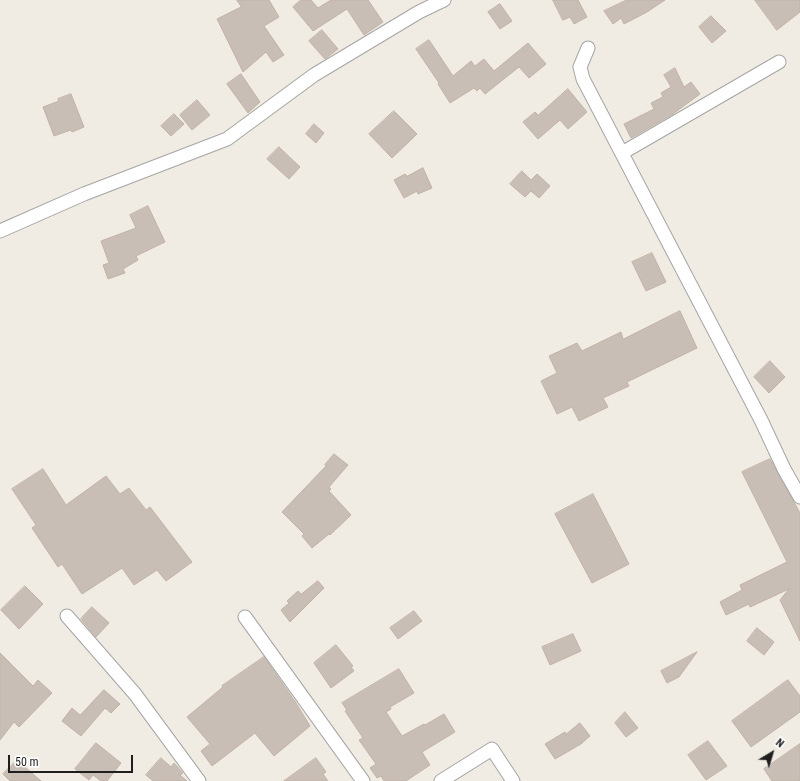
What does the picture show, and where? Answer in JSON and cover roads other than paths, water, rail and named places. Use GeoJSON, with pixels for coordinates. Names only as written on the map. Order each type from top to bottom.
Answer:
{"type":"FeatureCollection","features":[{"type":"Feature","properties":{"kind":"street"},"geometry":{"type":"LineString","coordinates":[[0,231],[84,194],[227,139],[314,75],[419,12],[444,0]]}},
{"type":"Feature","properties":{"kind":"street"},"geometry":{"type":"LineString","coordinates":[[588,48],[580,67],[583,79],[761,420],[784,469],[800,497]]}},
{"type":"Feature","properties":{"kind":"street"},"geometry":{"type":"LineString","coordinates":[[622,153],[779,62]]}},
{"type":"Feature","properties":{"kind":"street"},"geometry":{"type":"LineString","coordinates":[[67,616],[135,694],[199,781]]}},
{"type":"Feature","properties":{"kind":"street"},"geometry":{"type":"LineString","coordinates":[[244,617],[363,781]]}},
{"type":"Feature","properties":{"kind":"street"},"geometry":{"type":"LineString","coordinates":[[441,781],[492,749],[513,781]]}}]}
